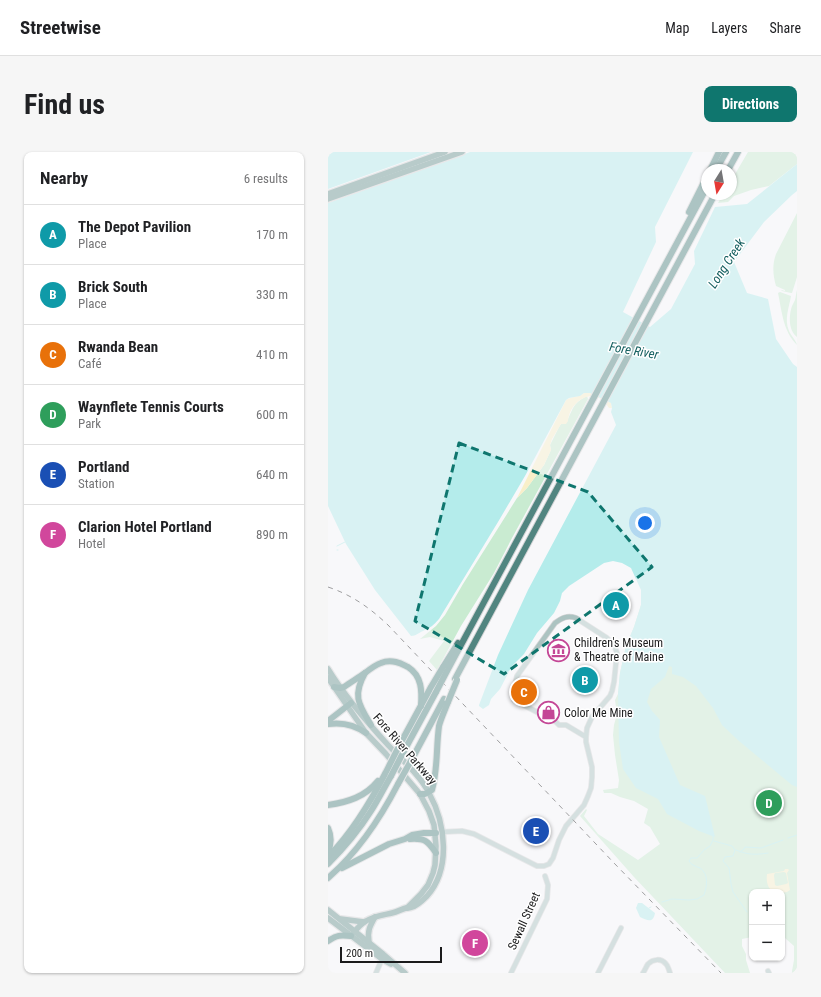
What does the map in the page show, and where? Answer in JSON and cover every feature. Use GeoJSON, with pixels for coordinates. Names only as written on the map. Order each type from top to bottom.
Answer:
{"type":"FeatureCollection","features":[{"type":"Feature","properties":{"kind":"highway"},"geometry":{"type":"LineString","coordinates":[[713,164],[719,152]]}},
{"type":"Feature","properties":{"kind":"highway"},"geometry":{"type":"LineString","coordinates":[[719,164],[726,152]]}},
{"type":"Feature","properties":{"kind":"highway"},"geometry":{"type":"LineString","coordinates":[[731,164],[738,152]]}},
{"type":"Feature","properties":{"kind":"highway"},"geometry":{"type":"LineString","coordinates":[[673,250],[680,230],[701,188]]}},
{"type":"Feature","properties":{"kind":"highway"},"geometry":{"type":"LineString","coordinates":[[328,857],[358,820],[404,751],[445,669],[485,599],[701,198]]}},
{"type":"Feature","properties":{"kind":"highway"},"geometry":{"type":"LineString","coordinates":[[328,878],[347,860],[379,818],[446,701],[468,654],[712,200]]}},
{"type":"Feature","properties":{"kind":"highway"},"geometry":{"type":"LineString","coordinates":[[337,688],[344,687],[382,662],[387,661],[399,663],[406,665],[418,676],[422,694],[421,706]]}},
{"type":"Feature","properties":{"kind":"highway"},"geometry":{"type":"LineString","coordinates":[[365,673],[358,688],[359,704],[371,725]]}},
{"type":"Feature","properties":{"kind":"highway"},"geometry":{"type":"LineString","coordinates":[[328,864],[358,830],[371,810],[399,746],[421,706],[434,690]]}},
{"type":"Feature","properties":{"kind":"highway"},"geometry":{"type":"LineString","coordinates":[[420,794],[425,794],[432,790],[436,779],[439,727],[446,701]]}},
{"type":"Feature","properties":{"kind":"highway"},"geometry":{"type":"LineString","coordinates":[[328,723],[349,704]]}},
{"type":"Feature","properties":{"kind":"highway"},"geometry":{"type":"LineString","coordinates":[[328,723],[346,724],[366,733]]}},
{"type":"Feature","properties":{"kind":"highway"},"geometry":{"type":"LineString","coordinates":[[328,805],[355,799],[370,790],[388,774]]}},
{"type":"Feature","properties":{"kind":"highway"},"geometry":{"type":"LineString","coordinates":[[328,800],[345,802]]}},
{"type":"Feature","properties":{"kind":"highway"},"geometry":{"type":"LineString","coordinates":[[328,828],[331,839],[328,853]]}},
{"type":"Feature","properties":{"kind":"highway"},"geometry":{"type":"LineString","coordinates":[[337,870],[389,844],[412,835],[439,832]]}},
{"type":"Feature","properties":{"kind":"highway"},"geometry":{"type":"LineString","coordinates":[[405,839],[424,840],[431,845],[436,853]]}},
{"type":"Feature","properties":{"kind":"highway"},"geometry":{"type":"LineString","coordinates":[[328,941],[335,936],[353,934]]}},
{"type":"Feature","properties":{"kind":"main road"},"geometry":{"type":"LineString","coordinates":[[328,194],[445,152]]}},
{"type":"Feature","properties":{"kind":"main road"},"geometry":{"type":"LineString","coordinates":[[328,199],[462,152]]}},
{"type":"Feature","properties":{"kind":"main road","name":"Fore River Parkway"},"geometry":{"type":"LineString","coordinates":[[328,669],[337,688]]}},
{"type":"Feature","properties":{"kind":"main road","name":"Fore River Parkway"},"geometry":{"type":"LineString","coordinates":[[328,678],[349,704],[366,733],[420,794],[443,841],[441,870],[435,885],[426,897],[413,907],[375,917],[364,922],[353,934]]}},
{"type":"Feature","properties":{"kind":"main road","name":"Fore River Parkway"},"geometry":{"type":"LineString","coordinates":[[349,704],[371,725],[420,780],[429,792],[440,824],[436,846],[435,865],[430,881],[421,894],[407,908]]}},
{"type":"Feature","properties":{"kind":"main road"},"geometry":{"type":"LineString","coordinates":[[328,910],[382,959],[404,972]]}},
{"type":"Feature","properties":{"kind":"main road"},"geometry":{"type":"LineString","coordinates":[[369,942],[368,932],[375,917]]}},
{"type":"Feature","properties":{"kind":"main road"},"geometry":{"type":"LineString","coordinates":[[328,918],[369,942],[404,972]]}},
{"type":"Feature","properties":{"kind":"main road"},"geometry":{"type":"LineString","coordinates":[[339,919],[364,922]]}},
{"type":"Feature","properties":{"kind":"street"},"geometry":{"type":"LineString","coordinates":[[439,832],[455,830],[474,834],[537,866],[549,864],[553,858],[559,840],[566,826],[584,805],[591,788],[592,767],[586,742],[587,728],[592,717],[608,700],[612,692],[617,653],[614,645],[607,638],[576,618],[565,617],[561,618],[555,623],[518,676],[514,689],[514,700],[559,725],[566,725],[586,737]]}},
{"type":"Feature","properties":{"kind":"street","name":"Sewall Street"},"geometry":{"type":"LineString","coordinates":[[511,973],[547,899],[548,885],[545,876]]}},
{"type":"Feature","properties":{"kind":"street"},"geometry":{"type":"LineString","coordinates":[[598,973],[621,928]]}},
{"type":"Feature","properties":{"kind":"street"},"geometry":{"type":"LineString","coordinates":[[376,973],[382,959]]}},
{"type":"Feature","properties":{"kind":"street"},"geometry":{"type":"LineString","coordinates":[[644,973],[647,965],[652,961],[660,960],[666,964],[670,973]]}},
{"type":"Feature","properties":{"kind":"highlighted area"},"geometry":{"type":"Polygon","coordinates":[[[459,443],[588,492],[652,567],[504,674],[415,621],[459,443]]]}},
{"type":"Feature","properties":{"kind":"green space"},"geometry":{"type":"Polygon","coordinates":[[[748,152],[797,152],[797,164],[769,186],[737,195],[737,171],[748,152]]]}},
{"type":"Feature","properties":{"kind":"green space"},"geometry":{"type":"Polygon","coordinates":[[[720,200],[730,200],[728,202],[718,203],[720,200]]]}},
{"type":"Feature","properties":{"kind":"green space"},"geometry":{"type":"Polygon","coordinates":[[[797,213],[797,277],[791,293],[782,291],[781,290],[785,290],[776,286],[773,266],[776,254],[797,213]]]}},
{"type":"Feature","properties":{"kind":"green space"},"geometry":{"type":"Polygon","coordinates":[[[797,290],[797,337],[792,330],[790,318],[797,290]]]}},
{"type":"Feature","properties":{"kind":"green space"},"geometry":{"type":"Polygon","coordinates":[[[780,292],[791,296],[787,314],[787,322],[789,331],[797,345],[792,340],[784,321],[778,293],[780,292]]]}},
{"type":"Feature","properties":{"kind":"green space"},"geometry":{"type":"Polygon","coordinates":[[[587,396],[588,399],[494,573],[461,626],[437,670],[429,661],[444,641],[430,637],[420,639],[436,626],[445,615],[517,498],[527,488],[544,465],[551,450],[550,445],[559,427],[561,424],[568,421],[575,405],[587,396]]]}},
{"type":"Feature","properties":{"kind":"green space"},"geometry":{"type":"Polygon","coordinates":[[[641,590],[797,681],[797,973],[792,973],[794,946],[785,938],[785,889],[749,889],[749,938],[742,939],[742,946],[746,954],[746,960],[750,973],[725,973],[634,877],[580,816],[586,809],[587,810],[584,816],[598,834],[638,860],[660,844],[650,827],[644,823],[648,809],[634,801],[611,793],[604,793],[603,790],[618,788],[619,780],[613,735],[617,714],[615,700],[618,694],[620,673],[626,646],[641,605],[641,590]]]}},
{"type":"Feature","properties":{"kind":"sand"},"geometry":{"type":"Polygon","coordinates":[[[584,393],[590,393],[611,403],[612,408],[609,408],[604,401],[597,397],[591,396],[578,401],[573,406],[566,424],[561,424],[552,439],[550,445],[551,450],[544,465],[527,488],[517,498],[566,400],[580,396],[584,393]]]}},
{"type":"Feature","properties":{"kind":"sand"},"geometry":{"type":"Polygon","coordinates":[[[788,869],[789,870],[787,873],[790,890],[785,892],[785,889],[770,889],[767,874],[788,869]],[[775,873],[775,885],[777,886],[788,883],[786,873],[775,873]]]}},
{"type":"Feature","properties":{"kind":"water"},"geometry":{"type":"Polygon","coordinates":[[[328,152],[693,152],[655,227],[656,242],[623,312],[650,327],[671,309],[695,264],[694,251],[715,207],[747,204],[797,164],[797,191],[764,222],[734,262],[747,293],[768,299],[776,339],[793,364],[797,367],[797,787],[792,785],[722,725],[713,708],[696,686],[683,677],[672,674],[672,667],[669,666],[665,677],[651,689],[647,702],[652,711],[660,720],[659,737],[680,785],[705,796],[715,837],[699,831],[667,814],[658,799],[636,788],[623,769],[619,742],[618,694],[620,673],[626,646],[641,605],[641,590],[631,568],[622,563],[613,561],[604,563],[569,586],[562,593],[554,613],[537,633],[524,654],[512,666],[500,689],[491,699],[489,705],[483,709],[479,706],[498,655],[528,590],[616,425],[611,412],[611,403],[590,393],[584,393],[580,396],[566,400],[498,522],[439,619],[433,625],[416,635],[411,636],[375,590],[346,544],[328,506],[328,152]]]}},
{"type":"Feature","properties":{"kind":"water"},"geometry":{"type":"Polygon","coordinates":[[[638,903],[642,903],[655,913],[653,919],[649,920],[640,917],[636,908],[638,903]]]}},
{"type":"Feature","properties":{"kind":"pier"},"geometry":{"type":"Polygon","coordinates":[[[431,152],[470,152],[328,203],[328,189],[431,152]]]}},
{"type":"Feature","properties":{"kind":"waterway"},"geometry":{"type":"LineString","coordinates":[[337,546],[345,542]]}},
{"type":"Feature","properties":{"kind":"waterway"},"geometry":{"type":"LineString","coordinates":[[788,838],[797,835]]}},
{"type":"Feature","properties":{"kind":"waterway"},"geometry":{"type":"LineString","coordinates":[[662,902],[672,899],[697,899],[704,895],[706,888],[705,873],[689,861],[691,858],[697,858],[710,846],[713,836]]}},
{"type":"Feature","properties":{"kind":"waterway"},"geometry":{"type":"LineString","coordinates":[[740,852],[745,847],[761,848],[783,840]]}},
{"type":"Feature","properties":{"kind":"waterway"},"geometry":{"type":"LineString","coordinates":[[714,841],[732,846],[735,850],[733,856],[725,857],[723,861],[729,868],[733,892],[747,912]]}},
{"type":"Feature","properties":{"kind":"waterway"},"geometry":{"type":"LineString","coordinates":[[736,850],[752,854],[768,853]]}},
{"type":"Feature","properties":{"kind":"railway"},"geometry":{"type":"LineString","coordinates":[[328,587],[337,590],[360,603],[388,625],[614,863],[721,973]]}},
{"type":"Feature","properties":{"kind":"place","name":"The Depot Pavilion"},"geometry":{"type":"Point","coordinates":[616,605]}},
{"type":"Feature","properties":{"kind":"place","name":"Children's Museum & Theatre of Maine"},"geometry":{"type":"Point","coordinates":[558,650]}},
{"type":"Feature","properties":{"kind":"place","name":"Brick South"},"geometry":{"type":"Point","coordinates":[585,680]}},
{"type":"Feature","properties":{"kind":"place","name":"Rwanda Bean"},"geometry":{"type":"Point","coordinates":[524,692]}},
{"type":"Feature","properties":{"kind":"place","name":"Color Me Mine"},"geometry":{"type":"Point","coordinates":[549,713]}},
{"type":"Feature","properties":{"kind":"place","name":"Waynflete Tennis Courts"},"geometry":{"type":"Point","coordinates":[769,803]}},
{"type":"Feature","properties":{"kind":"place","name":"Portland"},"geometry":{"type":"Point","coordinates":[536,831]}},
{"type":"Feature","properties":{"kind":"place","name":"Clarion Hotel Portland"},"geometry":{"type":"Point","coordinates":[475,943]}},
{"type":"Feature","properties":{"kind":"water label","name":"Long Creek"},"geometry":{"type":"Point","coordinates":[726,263]}},
{"type":"Feature","properties":{"kind":"water label","name":"Fore River"},"geometry":{"type":"Point","coordinates":[634,350]}}]}
